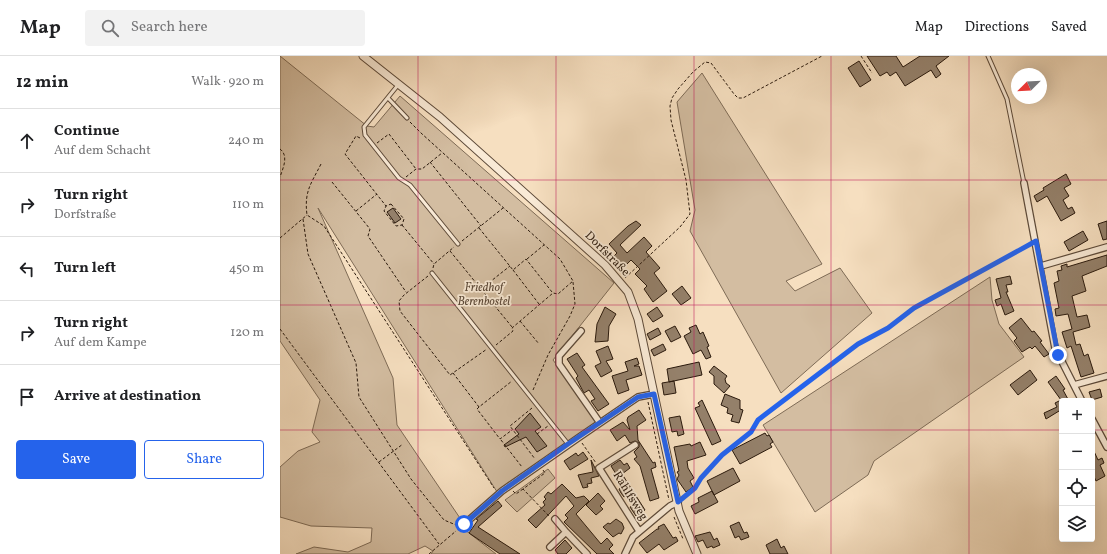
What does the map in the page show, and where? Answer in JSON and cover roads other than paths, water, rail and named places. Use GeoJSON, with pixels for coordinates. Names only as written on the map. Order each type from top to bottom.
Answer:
{"type":"FeatureCollection","features":[{"type":"Feature","properties":{"kind":"street","name":"Dorfstraße"},"geometry":{"type":"LineString","coordinates":[[363,56],[440,117],[584,245],[621,281],[633,302],[682,519],[697,554]]}},
{"type":"Feature","properties":{"kind":"street"},"geometry":{"type":"LineString","coordinates":[[1024,183],[1041,266],[1055,348],[1080,398]]}},
{"type":"Feature","properties":{"kind":"street"},"geometry":{"type":"LineString","coordinates":[[1041,266],[1107,247]]}},
{"type":"Feature","properties":{"kind":"street"},"geometry":{"type":"LineString","coordinates":[[581,331],[559,356],[559,364],[600,423]]}},
{"type":"Feature","properties":{"kind":"street"},"geometry":{"type":"LineString","coordinates":[[1074,385],[1107,376]]}},
{"type":"Feature","properties":{"kind":"street"},"geometry":{"type":"LineString","coordinates":[[461,527],[502,491],[568,444],[638,397],[654,394]]}},
{"type":"Feature","properties":{"kind":"street"},"geometry":{"type":"LineString","coordinates":[[1095,425],[1107,447]]}},
{"type":"Feature","properties":{"kind":"street","name":"Rahlfsweg"},"geometry":{"type":"LineString","coordinates":[[635,445],[599,468],[639,531]]}},
{"type":"Feature","properties":{"kind":"street","name":"Rahlfsweg"},"geometry":{"type":"LineString","coordinates":[[625,554],[639,531],[670,506],[678,502]]}},
{"type":"Feature","properties":{"kind":"street"},"geometry":{"type":"LineString","coordinates":[[555,519],[587,554]]}},
{"type":"Feature","properties":{"kind":"street"},"geometry":{"type":"LineString","coordinates":[[550,547],[566,532]]}},
{"type":"Feature","properties":{"kind":"lane"},"geometry":{"type":"LineString","coordinates":[[988,56],[1007,99],[1024,183]]}},
{"type":"Feature","properties":{"kind":"lane"},"geometry":{"type":"LineString","coordinates":[[400,84],[364,127],[365,135],[402,180],[410,185],[458,244]]}},
{"type":"Feature","properties":{"kind":"lane"},"geometry":{"type":"LineString","coordinates":[[388,98],[407,118]]}},
{"type":"Feature","properties":{"kind":"lane"},"geometry":{"type":"LineString","coordinates":[[432,273],[568,444]]}},
{"type":"Feature","properties":{"kind":"park label","name":"Friedhof Berenbostel"},"geometry":{"type":"Point","coordinates":[484,295]}}]}
